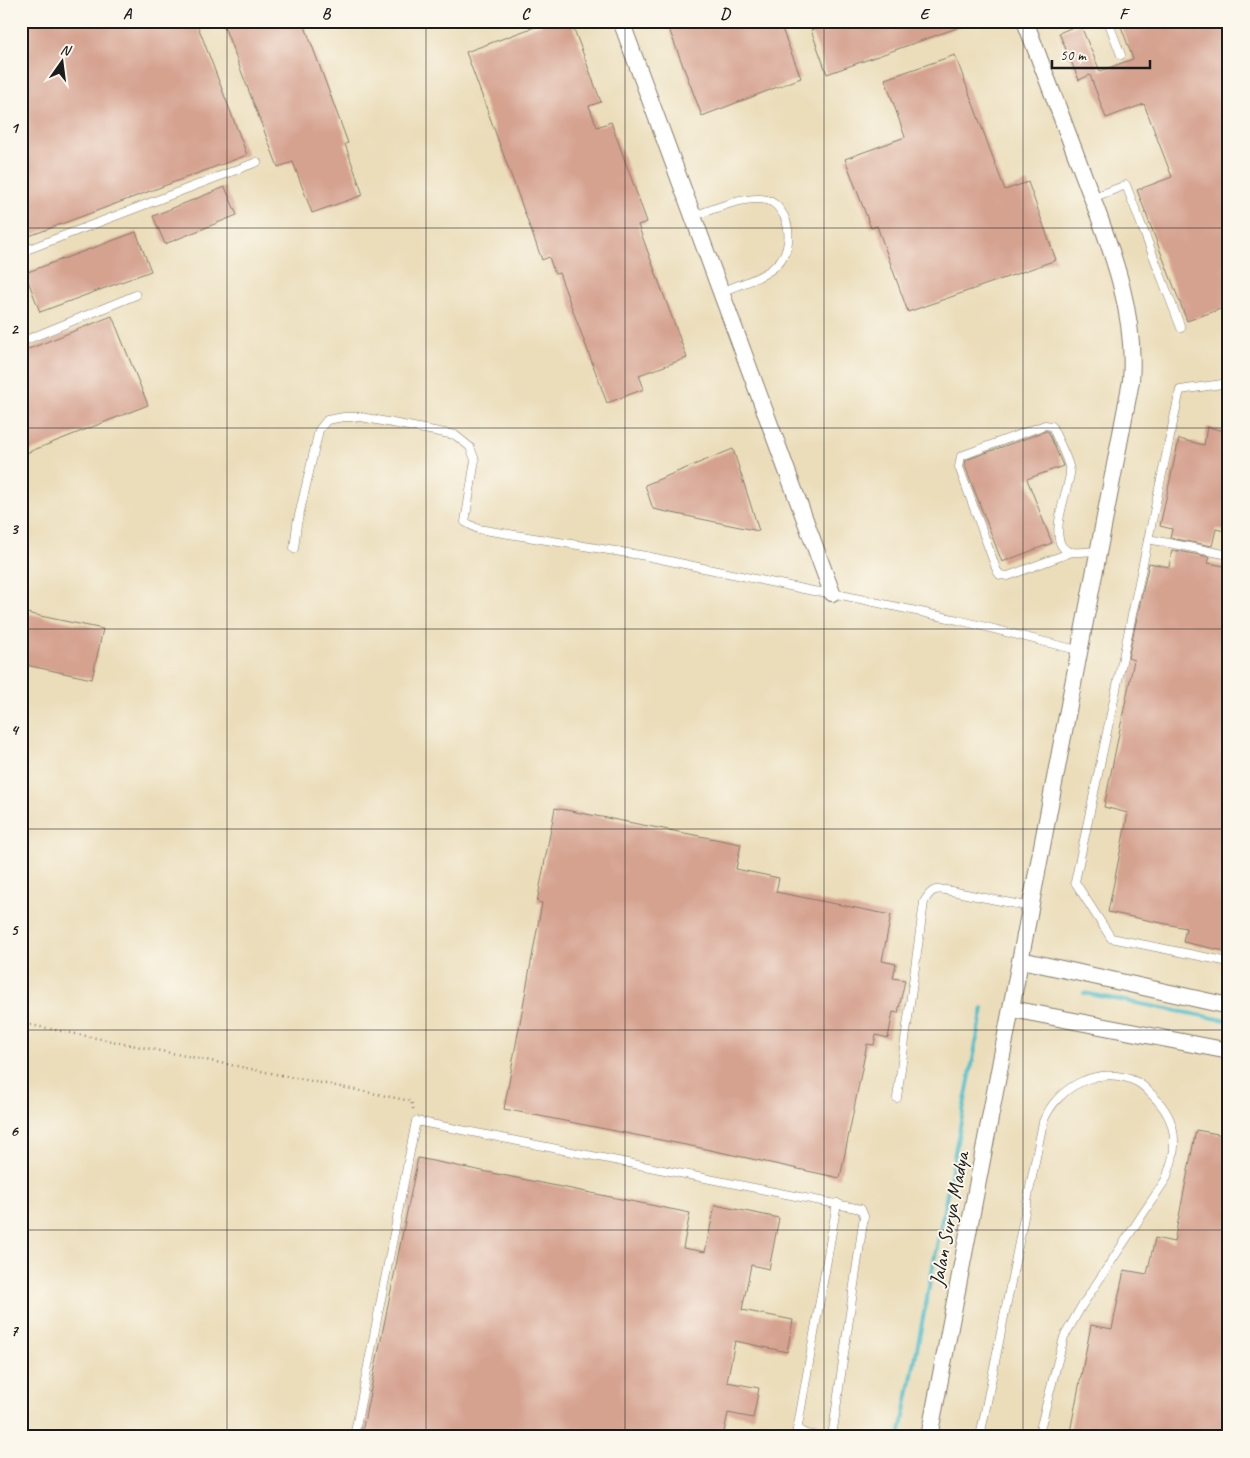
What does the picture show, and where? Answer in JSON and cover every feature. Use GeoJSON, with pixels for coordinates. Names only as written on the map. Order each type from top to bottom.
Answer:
{"type":"FeatureCollection","features":[{"type":"Feature","properties":{"kind":"street"},"geometry":{"type":"LineString","coordinates":[[621,21],[832,593]]}},
{"type":"Feature","properties":{"kind":"street","name":"Jalan Surya Madya"},"geometry":{"type":"LineString","coordinates":[[929,1437],[1081,651],[1131,381],[1133,353],[1130,318],[1112,254],[1025,21]]}},
{"type":"Feature","properties":{"kind":"street"},"geometry":{"type":"LineString","coordinates":[[1021,960],[1229,1006]]}},
{"type":"Feature","properties":{"kind":"street"},"geometry":{"type":"LineString","coordinates":[[1012,1009],[1229,1051]]}},
{"type":"Feature","properties":{"kind":"lane"},"geometry":{"type":"LineString","coordinates":[[1108,21],[1121,55]]}},
{"type":"Feature","properties":{"kind":"lane"},"geometry":{"type":"LineString","coordinates":[[21,252],[257,162]]}},
{"type":"Feature","properties":{"kind":"lane"},"geometry":{"type":"LineString","coordinates":[[1092,198],[1126,185],[1181,328]]}},
{"type":"Feature","properties":{"kind":"lane"},"geometry":{"type":"LineString","coordinates":[[693,216],[739,202],[761,199],[772,201],[779,207],[786,220],[789,236],[782,261],[765,274],[721,292]]}},
{"type":"Feature","properties":{"kind":"lane"},"geometry":{"type":"LineString","coordinates":[[21,342],[136,295]]}},
{"type":"Feature","properties":{"kind":"lane"},"geometry":{"type":"LineString","coordinates":[[1229,383],[1180,390],[1075,882],[1111,938],[1229,962]]}},
{"type":"Feature","properties":{"kind":"lane"},"geometry":{"type":"LineString","coordinates":[[294,549],[297,524],[318,430],[327,420],[344,416],[361,417],[455,435],[470,447],[474,460],[465,522],[470,527],[646,556],[813,591],[832,593],[958,620],[1081,651]]}},
{"type":"Feature","properties":{"kind":"lane"},"geometry":{"type":"LineString","coordinates":[[1072,552],[1065,549],[1057,535],[1070,472],[1052,426],[1045,425],[960,456],[959,467],[1000,575],[1008,576],[1072,552],[1099,551]]}},
{"type":"Feature","properties":{"kind":"lane"},"geometry":{"type":"LineString","coordinates":[[1148,539],[1229,555]]}},
{"type":"Feature","properties":{"kind":"lane"},"geometry":{"type":"LineString","coordinates":[[897,1098],[924,902],[929,892],[936,889],[946,890],[1031,907]]}},
{"type":"Feature","properties":{"kind":"lane"},"geometry":{"type":"LineString","coordinates":[[980,1437],[1042,1127],[1051,1105],[1065,1091],[1081,1080],[1110,1075],[1138,1082],[1165,1109],[1174,1142],[1171,1164],[1166,1179],[1081,1307],[1064,1337],[1038,1437]]}},
{"type":"Feature","properties":{"kind":"lane"},"geometry":{"type":"LineString","coordinates":[[354,1437],[416,1121],[862,1209],[864,1216],[832,1437]]}},
{"type":"Feature","properties":{"kind":"lane"},"geometry":{"type":"LineString","coordinates":[[824,1437],[796,1433],[836,1203]]}},
{"type":"Feature","properties":{"kind":"path"},"geometry":{"type":"LineString","coordinates":[[21,1023],[411,1102],[416,1121]]}},
{"type":"Feature","properties":{"kind":"building"},"geometry":{"type":"Polygon","coordinates":[[[21,21],[196,21],[247,155],[21,239],[21,21]]]}},
{"type":"Feature","properties":{"kind":"building"},"geometry":{"type":"Polygon","coordinates":[[[222,21],[303,21],[348,143],[345,144],[363,195],[312,213],[293,162],[278,167],[222,21]]]}},
{"type":"Feature","properties":{"kind":"building"},"geometry":{"type":"Polygon","coordinates":[[[551,21],[571,21],[601,102],[589,106],[597,127],[611,122],[647,222],[638,225],[687,358],[639,375],[644,389],[607,403],[559,273],[555,274],[549,257],[542,260],[466,52],[551,21]]]}},
{"type":"Feature","properties":{"kind":"building"},"geometry":{"type":"Polygon","coordinates":[[[666,21],[779,21],[801,78],[702,116],[666,21]]]}},
{"type":"Feature","properties":{"kind":"building"},"geometry":{"type":"Polygon","coordinates":[[[835,21],[971,21],[971,23],[827,74],[811,30],[835,21]]]}},
{"type":"Feature","properties":{"kind":"building"},"geometry":{"type":"Polygon","coordinates":[[[1119,21],[1229,21],[1229,306],[1187,321],[1137,190],[1172,177],[1144,104],[1106,118],[1090,75],[1079,80],[1059,33],[1080,24],[1100,71],[1133,59],[1119,21]]]}},
{"type":"Feature","properties":{"kind":"building"},"geometry":{"type":"Polygon","coordinates":[[[955,55],[1005,190],[1028,182],[1056,260],[908,312],[877,226],[871,228],[845,159],[905,137],[885,79],[955,55]]]}},
{"type":"Feature","properties":{"kind":"building"},"geometry":{"type":"Polygon","coordinates":[[[225,187],[237,215],[165,244],[153,216],[225,187]]]}},
{"type":"Feature","properties":{"kind":"building"},"geometry":{"type":"Polygon","coordinates":[[[136,232],[151,271],[40,312],[25,273],[136,232]]]}},
{"type":"Feature","properties":{"kind":"building"},"geometry":{"type":"Polygon","coordinates":[[[112,316],[148,405],[21,455],[21,352],[112,316]]]}},
{"type":"Feature","properties":{"kind":"building"},"geometry":{"type":"Polygon","coordinates":[[[1207,427],[1229,432],[1229,532],[1216,529],[1212,546],[1170,538],[1172,529],[1160,526],[1179,439],[1204,445],[1207,427]]]}},
{"type":"Feature","properties":{"kind":"building"},"geometry":{"type":"Polygon","coordinates":[[[1048,431],[1063,466],[1027,479],[1052,543],[1002,562],[965,466],[966,460],[1048,431]]]}},
{"type":"Feature","properties":{"kind":"building"},"geometry":{"type":"Polygon","coordinates":[[[733,449],[759,531],[653,509],[645,485],[733,449]]]}},
{"type":"Feature","properties":{"kind":"building"},"geometry":{"type":"Polygon","coordinates":[[[1172,550],[1210,557],[1208,563],[1229,567],[1229,952],[1183,942],[1186,928],[1108,912],[1128,813],[1104,807],[1134,660],[1128,658],[1149,563],[1169,567],[1172,550]]]}},
{"type":"Feature","properties":{"kind":"building"},"geometry":{"type":"Polygon","coordinates":[[[21,612],[103,629],[92,679],[21,664],[21,612]]]}},
{"type":"Feature","properties":{"kind":"building"},"geometry":{"type":"Polygon","coordinates":[[[555,808],[741,844],[736,869],[779,878],[776,892],[891,915],[882,961],[896,964],[893,978],[905,980],[898,1013],[893,1012],[888,1038],[876,1035],[874,1045],[867,1044],[840,1178],[504,1109],[542,903],[537,902],[555,808]]]}},
{"type":"Feature","properties":{"kind":"building"},"geometry":{"type":"Polygon","coordinates":[[[1196,1130],[1229,1136],[1229,1437],[1069,1437],[1091,1325],[1112,1329],[1124,1270],[1147,1274],[1155,1238],[1174,1242],[1196,1130]]]}},
{"type":"Feature","properties":{"kind":"building"},"geometry":{"type":"Polygon","coordinates":[[[418,1158],[690,1213],[683,1248],[705,1252],[715,1205],[779,1218],[769,1269],[751,1265],[742,1310],[793,1320],[787,1352],[735,1341],[727,1382],[759,1388],[753,1418],[728,1413],[723,1437],[361,1437],[418,1158]]]}},
{"type":"Feature","properties":{"kind":"waterway"},"geometry":{"type":"LineString","coordinates":[[1084,993],[1229,1021]]}},
{"type":"Feature","properties":{"kind":"waterway"},"geometry":{"type":"LineString","coordinates":[[900,1437],[983,1008]]}}]}
